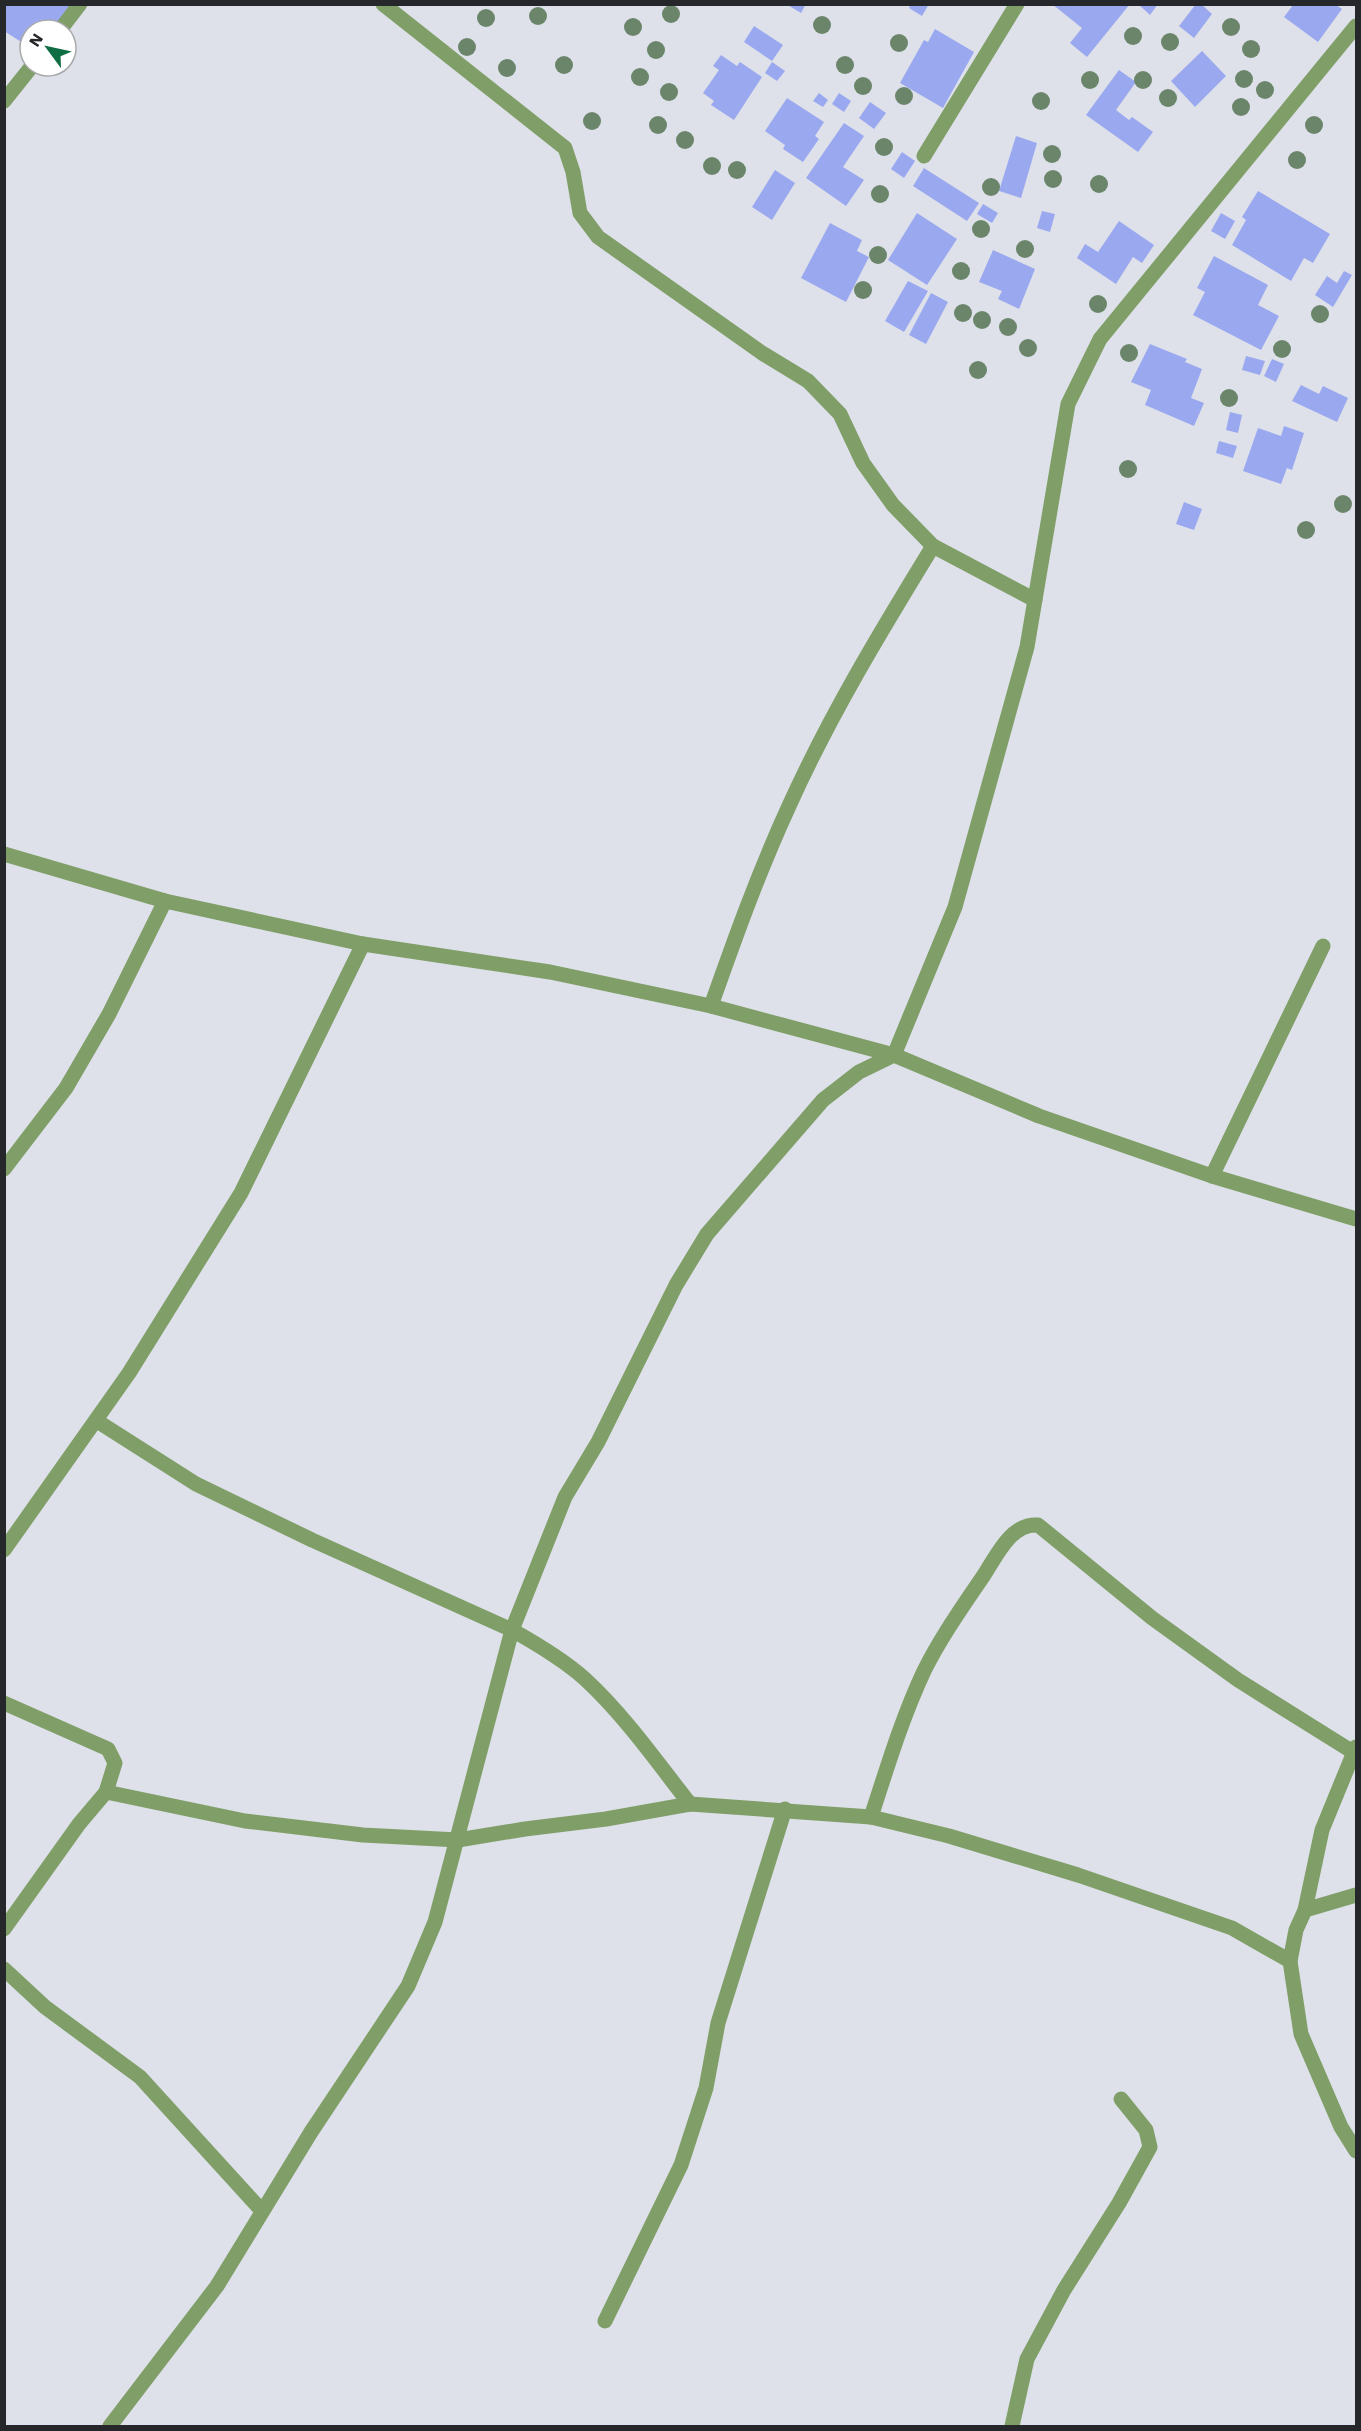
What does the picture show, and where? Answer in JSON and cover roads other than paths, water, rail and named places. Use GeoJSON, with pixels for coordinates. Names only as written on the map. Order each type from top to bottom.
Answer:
{"type":"FeatureCollection","features":[{"type":"Feature","properties":{"kind":"street"},"geometry":{"type":"LineString","coordinates":[[69,18],[80,4]]}},
{"type":"Feature","properties":{"kind":"street"},"geometry":{"type":"LineString","coordinates":[[383,4],[566,148],[580,213],[598,237],[762,353],[808,381],[840,414],[863,463],[893,505],[933,546],[1035,600]]}},
{"type":"Feature","properties":{"kind":"street"},"geometry":{"type":"LineString","coordinates":[[924,156],[1017,4]]}},
{"type":"Feature","properties":{"kind":"street"},"geometry":{"type":"LineString","coordinates":[[110,2427],[217,2286],[311,2132],[408,1986],[435,1922],[458,1840],[464,1803],[512,1630],[565,1497],[598,1442],[676,1285],[707,1234],[824,1100],[859,1072],[894,1055],[956,907],[1027,647],[1068,404],[1100,339],[1356,26]]}},
{"type":"Feature","properties":{"kind":"street"},"geometry":{"type":"LineString","coordinates":[[4,101],[22,78]]}},
{"type":"Feature","properties":{"kind":"street"},"geometry":{"type":"LineString","coordinates":[[711,1006],[744,915],[789,806],[829,724],[933,546]]}},
{"type":"Feature","properties":{"kind":"street"},"geometry":{"type":"LineString","coordinates":[[4,854],[165,901],[363,944],[550,972],[711,1006],[894,1055],[1039,1116],[1212,1176],[1356,1219]]}},
{"type":"Feature","properties":{"kind":"street"},"geometry":{"type":"LineString","coordinates":[[4,1169],[66,1088],[109,1014],[165,901]]}},
{"type":"Feature","properties":{"kind":"street"},"geometry":{"type":"LineString","coordinates":[[4,1550],[97,1421],[241,1193],[363,944]]}},
{"type":"Feature","properties":{"kind":"street"},"geometry":{"type":"LineString","coordinates":[[1212,1176],[1323,946]]}},
{"type":"Feature","properties":{"kind":"street"},"geometry":{"type":"LineString","coordinates":[[97,1421],[196,1484],[402,1582],[512,1630],[540,1646],[584,1678],[618,1713],[690,1804]]}},
{"type":"Feature","properties":{"kind":"street"},"geometry":{"type":"LineString","coordinates":[[871,1817],[899,1731],[924,1671],[952,1622],[1011,1536],[1029,1524],[1038,1525],[1152,1618],[1238,1680],[1355,1749],[1322,1830],[1305,1910],[1296,1930],[1290,1961],[1301,2034],[1341,2127],[1356,2151]]}},
{"type":"Feature","properties":{"kind":"street"},"geometry":{"type":"LineString","coordinates":[[4,1703],[108,1749],[115,1763],[106,1792],[79,1824],[4,1929]]}},
{"type":"Feature","properties":{"kind":"street"},"geometry":{"type":"LineString","coordinates":[[106,1792],[245,1821],[363,1835],[458,1840],[525,1829],[606,1820],[690,1804],[785,1809],[871,1817],[949,1836],[1078,1875],[1232,1928],[1290,1961]]}},
{"type":"Feature","properties":{"kind":"street"},"geometry":{"type":"LineString","coordinates":[[605,2321],[681,2165],[706,2088],[718,2024],[785,1809]]}},
{"type":"Feature","properties":{"kind":"street"},"geometry":{"type":"LineString","coordinates":[[1305,1910],[1356,1895]]}},
{"type":"Feature","properties":{"kind":"street"},"geometry":{"type":"LineString","coordinates":[[4,1969],[45,2007],[140,2077],[262,2211]]}},
{"type":"Feature","properties":{"kind":"street"},"geometry":{"type":"LineString","coordinates":[[1012,2427],[1027,2359],[1064,2290],[1119,2203],[1150,2147],[1146,2130],[1121,2099]]}}]}
